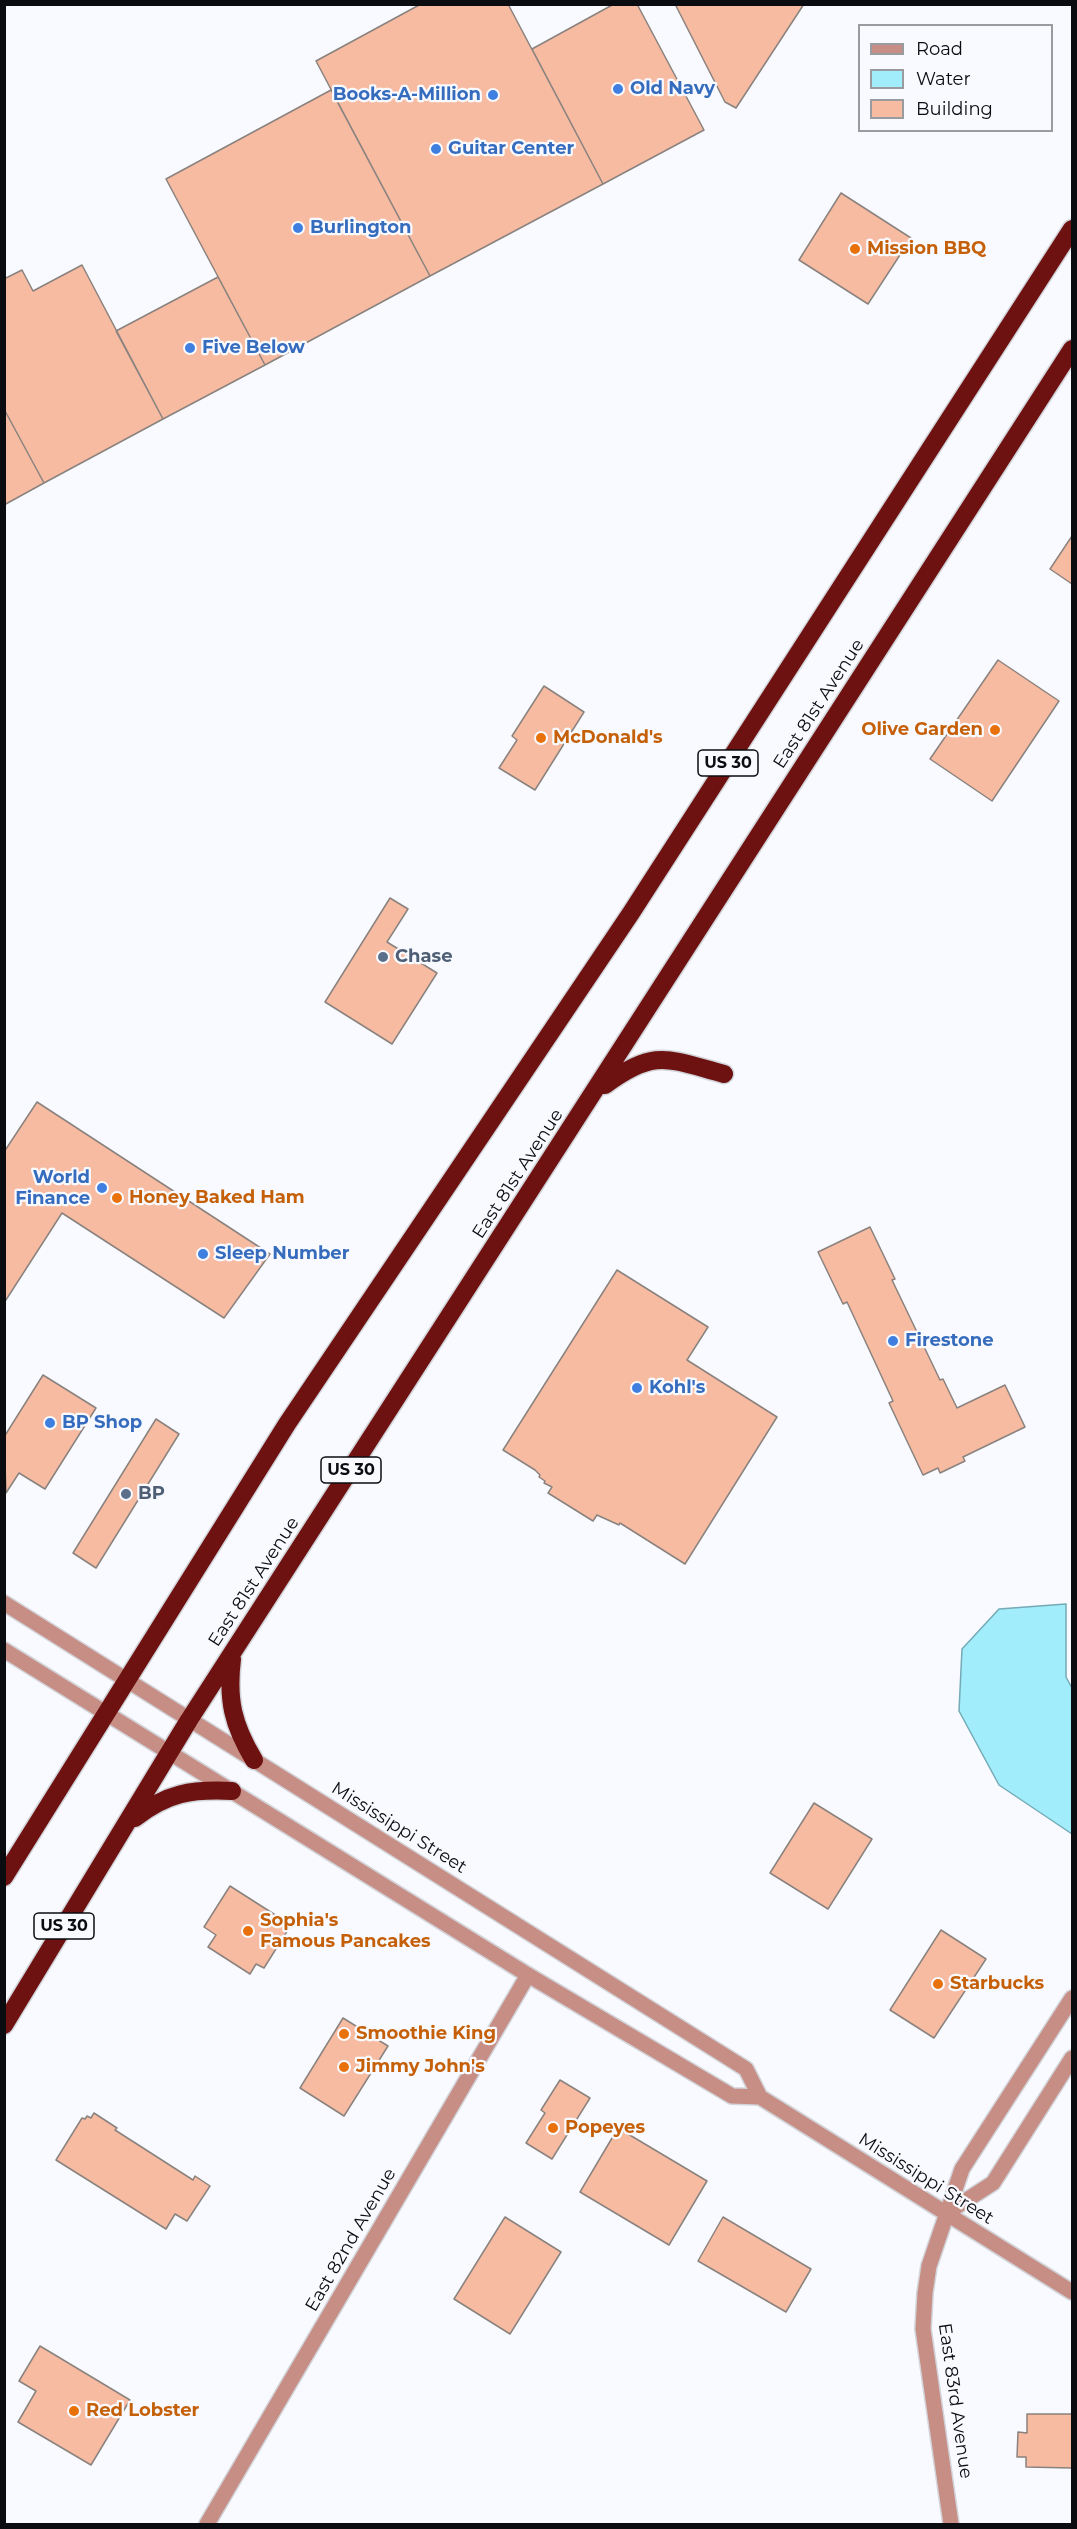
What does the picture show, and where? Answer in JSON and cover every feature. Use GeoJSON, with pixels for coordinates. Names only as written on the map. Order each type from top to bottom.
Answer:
{"type":"FeatureCollection","features":[{"type":"Feature","properties":{"kind":"highway","name":"US 30"},"geometry":{"type":"LineString","coordinates":[[4,1877],[287,1424],[631,913],[1072,229]]}},
{"type":"Feature","properties":{"kind":"highway","name":"East 81st Avenue"},"geometry":{"type":"LineString","coordinates":[[4,2025],[189,1720],[1072,349]]}},
{"type":"Feature","properties":{"kind":"highway"},"geometry":{"type":"LineString","coordinates":[[596,1091],[627,1069],[645,1062],[666,1059],[724,1074]]}},
{"type":"Feature","properties":{"kind":"highway"},"geometry":{"type":"LineString","coordinates":[[232,1654],[228,1685],[230,1704],[239,1735],[254,1760]]}},
{"type":"Feature","properties":{"kind":"highway"},"geometry":{"type":"LineString","coordinates":[[124,1827],[153,1804],[179,1793],[201,1789],[232,1791]]}},
{"type":"Feature","properties":{"kind":"street","name":"Mississippi Street"},"geometry":{"type":"LineString","coordinates":[[4,1603],[746,2069],[760,2097]]}},
{"type":"Feature","properties":{"kind":"street","name":"Mississippi Street"},"geometry":{"type":"LineString","coordinates":[[4,1650],[528,1976],[732,2096],[760,2097],[1072,2292]]}},
{"type":"Feature","properties":{"kind":"street","name":"East 82nd Avenue"},"geometry":{"type":"LineString","coordinates":[[207,2524],[528,1976]]}},
{"type":"Feature","properties":{"kind":"street","name":"East 83rd Avenue"},"geometry":{"type":"LineString","coordinates":[[951,2524],[923,2329],[929,2266],[962,2169],[1072,1998]]}},
{"type":"Feature","properties":{"kind":"street"},"geometry":{"type":"LineString","coordinates":[[945,2214],[993,2183],[1072,2058]]}},
{"type":"Feature","properties":{"kind":"water"},"geometry":{"type":"Polygon","coordinates":[[[1066,1604],[1066,1677],[1072,1688],[1072,1834],[999,1785],[959,1711],[962,1649],[999,1609],[1066,1604]]]}},
{"type":"Feature","properties":{"kind":"building"},"geometry":{"type":"Polygon","coordinates":[[[421,4],[508,4],[603,184],[430,276],[316,61],[421,4]]]}},
{"type":"Feature","properties":{"kind":"building","name":"Old Navy"},"geometry":{"type":"Polygon","coordinates":[[[614,4],[637,4],[704,130],[603,184],[532,49],[614,4]]]}},
{"type":"Feature","properties":{"kind":"building"},"geometry":{"type":"Polygon","coordinates":[[[675,4],[804,4],[736,108],[725,102],[675,4]]]}},
{"type":"Feature","properties":{"kind":"building","name":"Burlington"},"geometry":{"type":"Polygon","coordinates":[[[331,90],[430,276],[265,365],[166,179],[331,90]]]}},
{"type":"Feature","properties":{"kind":"building","name":"Mission BBQ"},"geometry":{"type":"Polygon","coordinates":[[[841,193],[911,238],[868,304],[799,260],[841,193]]]}},
{"type":"Feature","properties":{"kind":"building"},"geometry":{"type":"Polygon","coordinates":[[[82,265],[163,419],[44,483],[4,409],[4,279],[22,270],[33,291],[82,265]]]}},
{"type":"Feature","properties":{"kind":"building","name":"Five Below"},"geometry":{"type":"Polygon","coordinates":[[[218,277],[265,365],[163,419],[116,331],[218,277]]]}},
{"type":"Feature","properties":{"kind":"building"},"geometry":{"type":"Polygon","coordinates":[[[4,409],[44,483],[4,505],[4,409]]]}},
{"type":"Feature","properties":{"kind":"building"},"geometry":{"type":"Polygon","coordinates":[[[1072,536],[1072,584],[1050,569],[1072,536]]]}},
{"type":"Feature","properties":{"kind":"building","name":"Olive Garden"},"geometry":{"type":"Polygon","coordinates":[[[998,660],[1059,701],[992,801],[930,759],[998,660]]]}},
{"type":"Feature","properties":{"kind":"building","name":"McDonald's"},"geometry":{"type":"Polygon","coordinates":[[[544,686],[584,712],[535,790],[499,768],[517,740],[512,736],[544,686]]]}},
{"type":"Feature","properties":{"kind":"building","name":"Chase"},"geometry":{"type":"Polygon","coordinates":[[[390,898],[408,909],[387,942],[437,973],[392,1044],[325,1002],[390,898]]]}},
{"type":"Feature","properties":{"kind":"building"},"geometry":{"type":"Polygon","coordinates":[[[37,1102],[270,1254],[224,1318],[62,1213],[4,1303],[4,1152],[37,1102]]]}},
{"type":"Feature","properties":{"kind":"building","name":"Firestone"},"geometry":{"type":"Polygon","coordinates":[[[870,1227],[895,1279],[892,1280],[940,1380],[943,1379],[957,1408],[1005,1385],[1025,1427],[963,1457],[965,1461],[940,1473],[938,1468],[923,1475],[889,1403],[893,1401],[847,1302],[843,1304],[818,1252],[870,1227]]]}},
{"type":"Feature","properties":{"kind":"building","name":"Kohl's"},"geometry":{"type":"Polygon","coordinates":[[[617,1270],[708,1327],[687,1360],[777,1417],[685,1564],[620,1523],[619,1525],[597,1515],[593,1521],[548,1493],[552,1487],[544,1483],[545,1481],[535,1470],[503,1450],[617,1270]]]}},
{"type":"Feature","properties":{"kind":"building","name":"BP Shop"},"geometry":{"type":"Polygon","coordinates":[[[43,1375],[96,1408],[45,1489],[19,1473],[6,1493],[4,1437],[43,1375]]]}},
{"type":"Feature","properties":{"kind":"building","name":"BP"},"geometry":{"type":"Polygon","coordinates":[[[156,1419],[179,1434],[96,1568],[73,1553],[156,1419]]]}},
{"type":"Feature","properties":{"kind":"building"},"geometry":{"type":"Polygon","coordinates":[[[814,1803],[872,1839],[828,1909],[770,1873],[814,1803]]]}},
{"type":"Feature","properties":{"kind":"building","name":"Sophia's Famous Pancakes"},"geometry":{"type":"Polygon","coordinates":[[[230,1886],[291,1925],[264,1968],[256,1964],[250,1974],[208,1947],[216,1935],[204,1927],[230,1886]]]}},
{"type":"Feature","properties":{"kind":"building","name":"Starbucks"},"geometry":{"type":"Polygon","coordinates":[[[941,1930],[986,1959],[934,2038],[890,2010],[941,1930]]]}},
{"type":"Feature","properties":{"kind":"building","name":"Jimmy John's"},"geometry":{"type":"Polygon","coordinates":[[[343,2018],[388,2046],[344,2116],[300,2088],[343,2018]]]}},
{"type":"Feature","properties":{"kind":"building","name":"Popeyes"},"geometry":{"type":"Polygon","coordinates":[[[560,2080],[590,2098],[552,2159],[526,2143],[545,2113],[541,2110],[560,2080]]]}},
{"type":"Feature","properties":{"kind":"building"},"geometry":{"type":"Polygon","coordinates":[[[94,2113],[117,2128],[115,2130],[193,2180],[195,2176],[210,2186],[187,2221],[175,2214],[166,2229],[56,2160],[82,2118],[85,2119],[87,2116],[91,2118],[94,2113]]]}},
{"type":"Feature","properties":{"kind":"building"},"geometry":{"type":"Polygon","coordinates":[[[618,2128],[707,2181],[669,2245],[580,2192],[618,2128]]]}},
{"type":"Feature","properties":{"kind":"building"},"geometry":{"type":"Polygon","coordinates":[[[505,2217],[561,2252],[510,2334],[454,2299],[505,2217]]]}},
{"type":"Feature","properties":{"kind":"building"},"geometry":{"type":"Polygon","coordinates":[[[723,2217],[811,2269],[786,2312],[698,2261],[723,2217]]]}},
{"type":"Feature","properties":{"kind":"building","name":"Red Lobster"},"geometry":{"type":"Polygon","coordinates":[[[40,2346],[130,2400],[91,2465],[18,2422],[36,2391],[19,2381],[40,2346]]]}},
{"type":"Feature","properties":{"kind":"building"},"geometry":{"type":"Polygon","coordinates":[[[1027,2414],[1072,2414],[1072,2468],[1026,2467],[1026,2457],[1017,2457],[1018,2432],[1027,2433],[1027,2414]]]}},
{"type":"Feature","properties":{"kind":"place","name":"Old Navy"},"geometry":{"type":"Point","coordinates":[618,89]}},
{"type":"Feature","properties":{"kind":"place","name":"Books-A-Million"},"geometry":{"type":"Point","coordinates":[493,95]}},
{"type":"Feature","properties":{"kind":"place","name":"Guitar Center"},"geometry":{"type":"Point","coordinates":[436,149]}},
{"type":"Feature","properties":{"kind":"place","name":"Burlington"},"geometry":{"type":"Point","coordinates":[298,228]}},
{"type":"Feature","properties":{"kind":"place","name":"Mission BBQ"},"geometry":{"type":"Point","coordinates":[855,249]}},
{"type":"Feature","properties":{"kind":"place","name":"Five Below"},"geometry":{"type":"Point","coordinates":[190,348]}},
{"type":"Feature","properties":{"kind":"place","name":"Olive Garden"},"geometry":{"type":"Point","coordinates":[995,730]}},
{"type":"Feature","properties":{"kind":"place","name":"McDonald's"},"geometry":{"type":"Point","coordinates":[541,738]}},
{"type":"Feature","properties":{"kind":"place","name":"Chase"},"geometry":{"type":"Point","coordinates":[383,957]}},
{"type":"Feature","properties":{"kind":"place","name":"World Finance"},"geometry":{"type":"Point","coordinates":[102,1188]}},
{"type":"Feature","properties":{"kind":"place","name":"Honey Baked Ham"},"geometry":{"type":"Point","coordinates":[117,1198]}},
{"type":"Feature","properties":{"kind":"place","name":"Sleep Number"},"geometry":{"type":"Point","coordinates":[203,1254]}},
{"type":"Feature","properties":{"kind":"place","name":"Firestone"},"geometry":{"type":"Point","coordinates":[893,1341]}},
{"type":"Feature","properties":{"kind":"place","name":"Kohl's"},"geometry":{"type":"Point","coordinates":[637,1388]}},
{"type":"Feature","properties":{"kind":"place","name":"BP Shop"},"geometry":{"type":"Point","coordinates":[50,1423]}},
{"type":"Feature","properties":{"kind":"place","name":"BP"},"geometry":{"type":"Point","coordinates":[126,1494]}},
{"type":"Feature","properties":{"kind":"place","name":"Sophia's Famous Pancakes"},"geometry":{"type":"Point","coordinates":[248,1931]}},
{"type":"Feature","properties":{"kind":"place","name":"Starbucks"},"geometry":{"type":"Point","coordinates":[938,1984]}},
{"type":"Feature","properties":{"kind":"place","name":"Smoothie King"},"geometry":{"type":"Point","coordinates":[344,2034]}},
{"type":"Feature","properties":{"kind":"place","name":"Jimmy John's"},"geometry":{"type":"Point","coordinates":[344,2067]}},
{"type":"Feature","properties":{"kind":"place","name":"Popeyes"},"geometry":{"type":"Point","coordinates":[553,2128]}},
{"type":"Feature","properties":{"kind":"place","name":"Red Lobster"},"geometry":{"type":"Point","coordinates":[74,2411]}}]}
